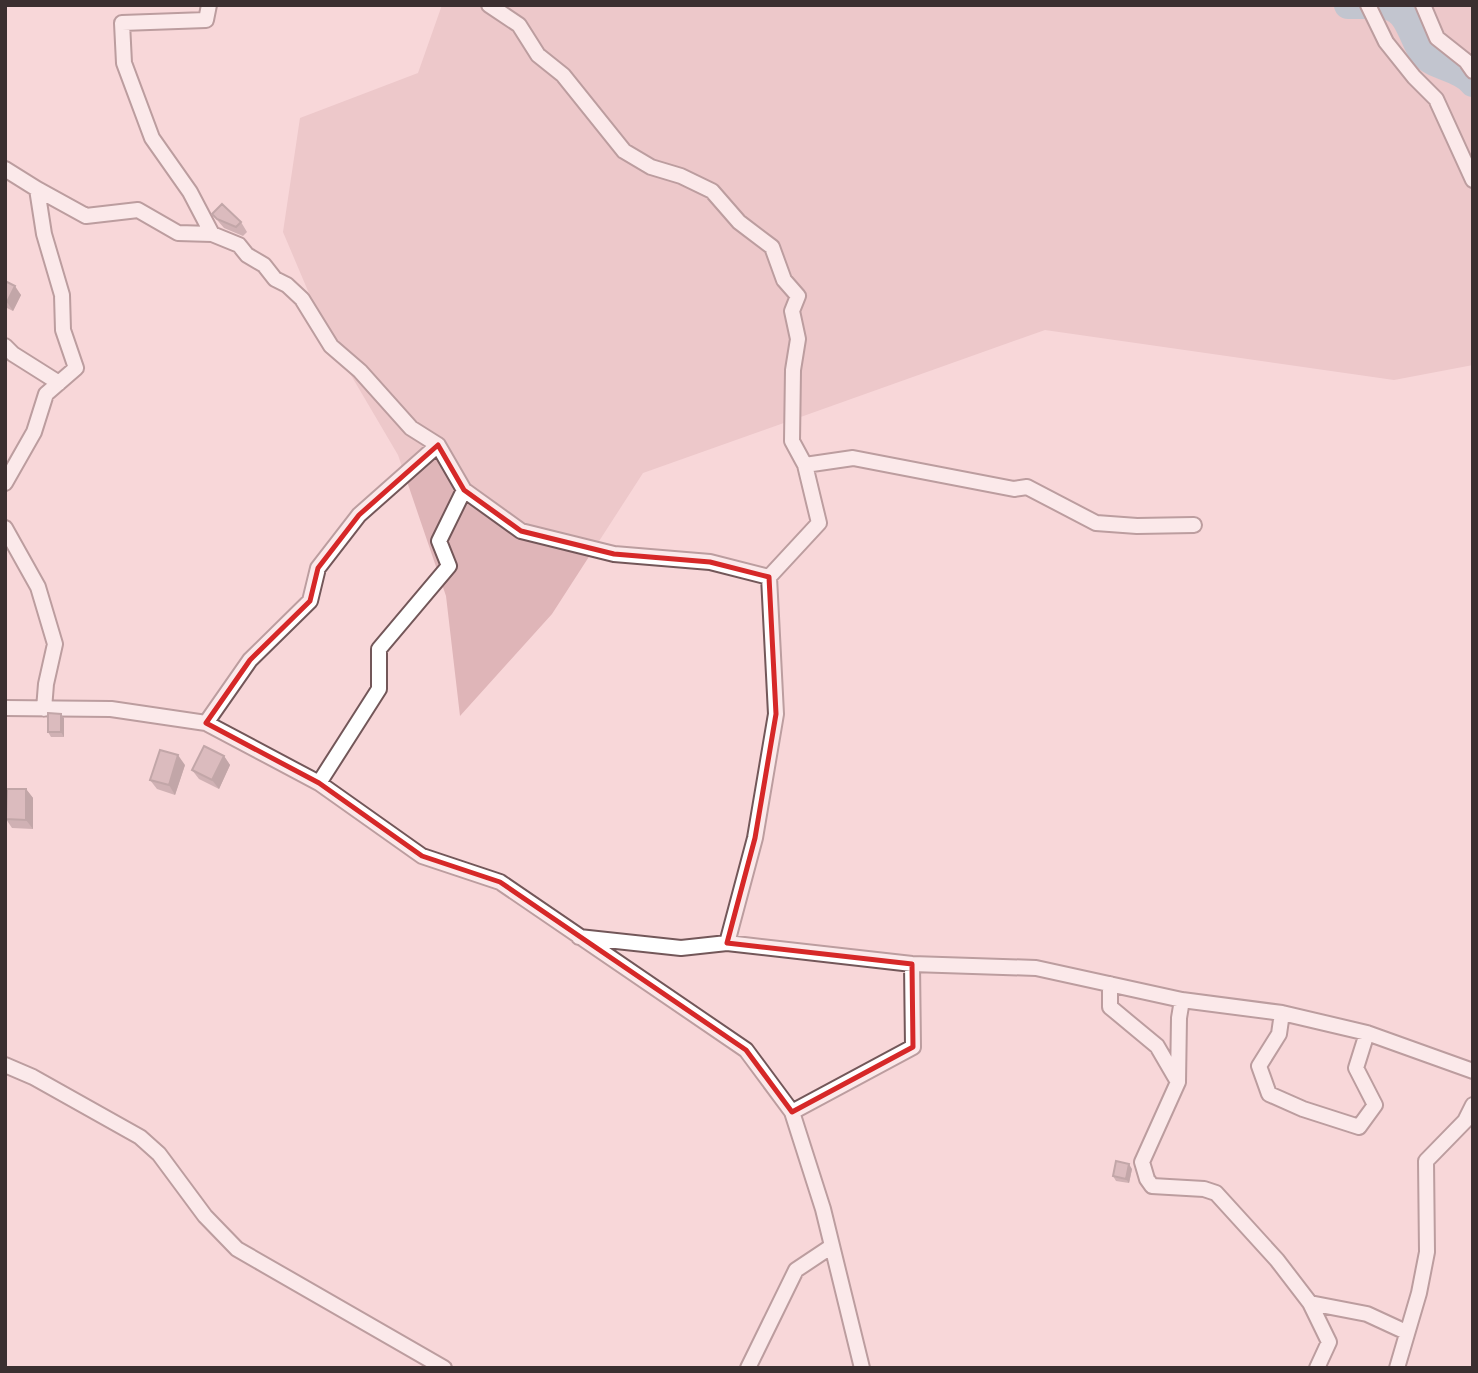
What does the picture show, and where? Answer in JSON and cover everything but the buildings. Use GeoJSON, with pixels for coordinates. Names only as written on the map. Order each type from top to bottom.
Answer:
{"type":"FeatureCollection","features":[{"type":"Feature","properties":{"kind":"street"},"geometry":{"type":"LineString","coordinates":[[209,5],[206,20],[121,23],[124,63],[152,138],[190,191],[212,234]]}},
{"type":"Feature","properties":{"kind":"street"},"geometry":{"type":"LineString","coordinates":[[489,5],[519,25],[538,55],[563,75],[624,151],[651,167],[681,176],[712,191],[739,222],[772,247],[784,280],[797,296],[792,311],[797,339],[793,370],[792,441],[805,465],[819,523],[768,577],[776,714],[755,838],[727,943]]}},
{"type":"Feature","properties":{"kind":"street"},"geometry":{"type":"LineString","coordinates":[[1368,5],[1386,42],[1436,99],[1473,180]]}},
{"type":"Feature","properties":{"kind":"street"},"geometry":{"type":"LineString","coordinates":[[1423,5],[1437,38],[1466,61],[1473,71]]}},
{"type":"Feature","properties":{"kind":"street"},"geometry":{"type":"LineString","coordinates":[[5,169],[86,216],[138,210],[178,233],[212,234],[239,245],[247,255],[264,265],[275,279],[287,285],[302,299],[331,346],[360,371],[411,428],[438,445],[464,491],[521,531],[614,554],[710,562],[768,577]]}},
{"type":"Feature","properties":{"kind":"street"},"geometry":{"type":"LineString","coordinates":[[5,483],[34,432],[46,394],[76,368],[63,330],[62,295],[44,234],[37,189]]}},
{"type":"Feature","properties":{"kind":"street"},"geometry":{"type":"LineString","coordinates":[[5,346],[59,383]]}},
{"type":"Feature","properties":{"kind":"street"},"geometry":{"type":"LineString","coordinates":[[206,723],[250,660],[310,601],[318,568],[359,515],[438,445]]}},
{"type":"Feature","properties":{"kind":"street"},"geometry":{"type":"LineString","coordinates":[[805,465],[853,458],[1014,489],[1027,487],[1096,523],[1137,526],[1194,525]]}},
{"type":"Feature","properties":{"kind":"street"},"geometry":{"type":"LineString","coordinates":[[319,783],[379,689],[379,649],[449,566],[439,541],[464,491]]}},
{"type":"Feature","properties":{"kind":"street"},"geometry":{"type":"LineString","coordinates":[[5,528],[38,587],[55,644],[46,684],[44,709]]}},
{"type":"Feature","properties":{"kind":"street"},"geometry":{"type":"LineString","coordinates":[[5,708],[111,709],[206,723],[319,783],[422,856],[500,882],[746,1050],[792,1112],[823,1209],[862,1368]]}},
{"type":"Feature","properties":{"kind":"street"},"geometry":{"type":"LineString","coordinates":[[578,937],[681,948],[727,943],[912,964],[1036,968],[1182,1000],[1282,1013],[1367,1033],[1473,1071]]}},
{"type":"Feature","properties":{"kind":"street"},"geometry":{"type":"LineString","coordinates":[[792,1112],[913,1048],[912,964]]}},
{"type":"Feature","properties":{"kind":"street"},"geometry":{"type":"LineString","coordinates":[[1110,984],[1110,1007],[1157,1046],[1178,1082]]}},
{"type":"Feature","properties":{"kind":"street"},"geometry":{"type":"LineString","coordinates":[[1182,1000],[1179,1018],[1178,1082],[1142,1162],[1147,1179],[1152,1186],[1204,1189],[1216,1193],[1277,1260],[1310,1303],[1329,1342],[1317,1368]]}},
{"type":"Feature","properties":{"kind":"street"},"geometry":{"type":"LineString","coordinates":[[1282,1013],[1279,1034],[1259,1066],[1269,1094],[1303,1109],[1359,1127],[1376,1105],[1356,1068],[1367,1033]]}},
{"type":"Feature","properties":{"kind":"street"},"geometry":{"type":"LineString","coordinates":[[5,1065],[33,1077],[140,1137],[159,1154],[205,1216],[237,1249],[444,1368]]}},
{"type":"Feature","properties":{"kind":"street"},"geometry":{"type":"LineString","coordinates":[[1397,1368],[1419,1293],[1427,1252],[1426,1161],[1465,1121],[1473,1105]]}},
{"type":"Feature","properties":{"kind":"street"},"geometry":{"type":"LineString","coordinates":[[748,1368],[796,1270],[832,1245]]}},
{"type":"Feature","properties":{"kind":"street"},"geometry":{"type":"LineString","coordinates":[[1310,1303],[1367,1314],[1406,1332]]}},
{"type":"Feature","properties":{"kind":"highlighted area"},"geometry":{"type":"Polygon","coordinates":[[[438,445],[464,490],[521,531],[614,554],[710,562],[769,577],[776,714],[755,838],[727,943],[912,964],[913,1047],[792,1112],[746,1050],[500,882],[422,856],[319,783],[206,723],[250,660],[310,601],[318,568],[359,515],[438,445]]]}},
{"type":"Feature","properties":{"kind":"shaded area"},"geometry":{"type":"Polygon","coordinates":[[[442,5],[1473,5],[1473,365],[1394,380],[1045,330],[643,473],[552,614],[460,716],[446,596],[398,455],[325,331],[283,232],[300,118],[418,73],[442,5]]]}},
{"type":"Feature","properties":{"kind":"waterway"},"geometry":{"type":"LineString","coordinates":[[1348,5],[1367,5]]}},
{"type":"Feature","properties":{"kind":"waterway"},"geometry":{"type":"LineString","coordinates":[[1381,5],[1403,15],[1427,57],[1461,73],[1473,83]]}}]}
